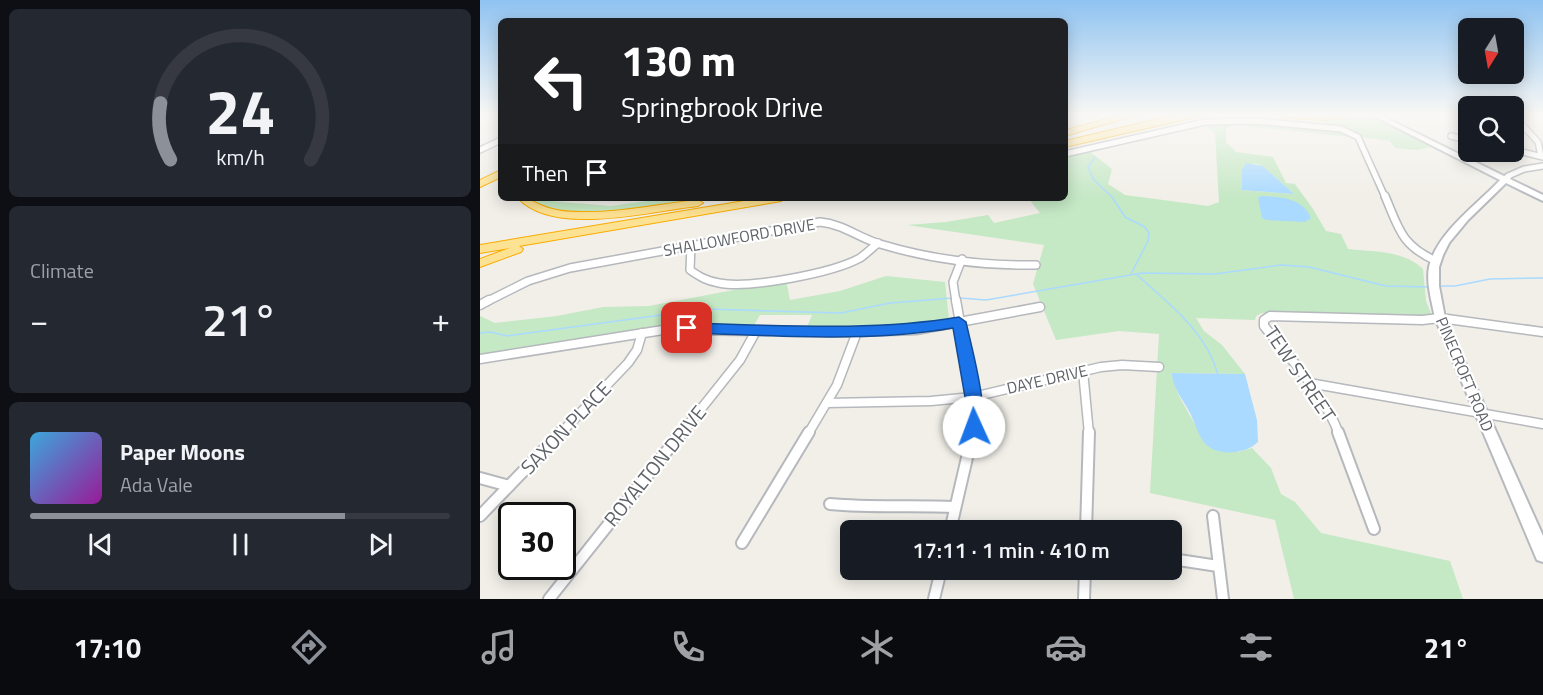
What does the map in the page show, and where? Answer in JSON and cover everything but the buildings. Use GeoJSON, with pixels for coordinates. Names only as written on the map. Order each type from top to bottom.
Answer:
{"type":"FeatureCollection","features":[{"type":"Feature","properties":{"kind":"highway"},"geometry":{"type":"LineString","coordinates":[[480,180],[498,171]]}},
{"type":"Feature","properties":{"kind":"highway"},"geometry":{"type":"LineString","coordinates":[[528,201],[541,209],[579,215],[615,214],[698,203]]}},
{"type":"Feature","properties":{"kind":"highway"},"geometry":{"type":"LineString","coordinates":[[480,239],[711,201]]}},
{"type":"Feature","properties":{"kind":"highway"},"geometry":{"type":"LineString","coordinates":[[480,249],[763,201]]}},
{"type":"Feature","properties":{"kind":"highway"},"geometry":{"type":"LineString","coordinates":[[480,263],[576,232]]}},
{"type":"Feature","properties":{"kind":"street"},"geometry":{"type":"LineString","coordinates":[[480,150],[497,142]]}},
{"type":"Feature","properties":{"kind":"street"},"geometry":{"type":"LineString","coordinates":[[1068,153],[1118,142]]}},
{"type":"Feature","properties":{"kind":"street"},"geometry":{"type":"LineString","coordinates":[[1360,142],[1405,241],[1418,253],[1436,261],[1456,230],[1507,178],[1524,169],[1543,166]]}},
{"type":"Feature","properties":{"kind":"street"},"geometry":{"type":"LineString","coordinates":[[1431,142],[1543,193]]}},
{"type":"Feature","properties":{"kind":"street"},"geometry":{"type":"LineString","coordinates":[[1435,142],[1543,198]]}},
{"type":"Feature","properties":{"kind":"street"},"geometry":{"type":"LineString","coordinates":[[1524,152],[1542,157],[1538,142]]}},
{"type":"Feature","properties":{"kind":"street","name":"SHALLOWFORD DRIVE"},"geometry":{"type":"LineString","coordinates":[[480,304],[528,281],[570,268],[820,222],[840,224],[878,243],[962,259],[1020,266],[1036,265]]}},
{"type":"Feature","properties":{"kind":"street"},"geometry":{"type":"LineString","coordinates":[[691,245],[690,270],[696,277],[713,284],[736,286],[850,262],[861,257],[878,243]]}},
{"type":"Feature","properties":{"kind":"street"},"geometry":{"type":"LineString","coordinates":[[952,520],[974,427],[973,397],[953,282],[962,259]]}},
{"type":"Feature","properties":{"kind":"street","name":"PINECROFT ROAD"},"geometry":{"type":"LineString","coordinates":[[1436,261],[1434,287],[1440,318],[1543,554]]}},
{"type":"Feature","properties":{"kind":"street"},"geometry":{"type":"LineString","coordinates":[[480,359],[687,328],[857,332],[916,330],[1040,307]]}},
{"type":"Feature","properties":{"kind":"street","name":"TEW STREET"},"geometry":{"type":"LineString","coordinates":[[1374,529],[1333,418],[1310,383],[1272,338],[1264,326],[1264,321],[1270,316],[1422,320],[1440,318]]}},
{"type":"Feature","properties":{"kind":"street"},"geometry":{"type":"LineString","coordinates":[[1440,318],[1543,332]]}},
{"type":"Feature","properties":{"kind":"street","name":"ROYALTON DRIVE"},"geometry":{"type":"LineString","coordinates":[[549,599],[740,360],[756,331]]}},
{"type":"Feature","properties":{"kind":"street"},"geometry":{"type":"LineString","coordinates":[[742,543],[827,403],[844,370],[857,332]]}},
{"type":"Feature","properties":{"kind":"street","name":"SAXON PLACE"},"geometry":{"type":"LineString","coordinates":[[480,516],[628,363],[637,350],[642,333]]}},
{"type":"Feature","properties":{"kind":"street","name":"DAYE DRIVE"},"geometry":{"type":"LineString","coordinates":[[827,403],[932,401],[973,397],[1083,371],[1122,365],[1159,367]]}},
{"type":"Feature","properties":{"kind":"street"},"geometry":{"type":"LineString","coordinates":[[1083,371],[1089,400],[1090,422],[1086,520]]}},
{"type":"Feature","properties":{"kind":"street"},"geometry":{"type":"LineString","coordinates":[[1310,383],[1543,424]]}},
{"type":"Feature","properties":{"kind":"street"},"geometry":{"type":"LineString","coordinates":[[480,478],[509,486]]}},
{"type":"Feature","properties":{"kind":"street"},"geometry":{"type":"LineString","coordinates":[[830,504],[868,508],[914,505],[955,507]]}},
{"type":"Feature","properties":{"kind":"street"},"geometry":{"type":"LineString","coordinates":[[1213,516],[1223,599]]}},
{"type":"Feature","properties":{"kind":"street"},"geometry":{"type":"LineString","coordinates":[[1182,561],[1218,566]]}},
{"type":"Feature","properties":{"kind":"street"},"geometry":{"type":"LineString","coordinates":[[934,599],[939,580]]}},
{"type":"Feature","properties":{"kind":"street"},"geometry":{"type":"LineString","coordinates":[[1084,599],[1085,580]]}},
{"type":"Feature","properties":{"kind":"green space"},"geometry":{"type":"Polygon","coordinates":[[[1216,142],[1226,142],[1236,152],[1273,157],[1286,183],[1295,184],[1326,231],[1341,234],[1348,249],[1397,255],[1407,258],[1423,269],[1426,301],[1432,316],[1262,313],[1256,316],[1255,320],[1196,318],[1204,331],[1222,345],[1245,374],[1173,373],[1176,388],[1203,441],[1238,452],[1252,448],[1271,468],[1281,494],[1295,502],[1321,533],[1450,561],[1463,599],[1294,599],[1275,520],[1150,493],[1159,334],[1119,331],[1056,340],[1033,284],[1044,245],[907,225],[946,222],[988,215],[994,223],[1040,213],[1030,201],[1068,201],[1068,155],[1088,150],[1112,169],[1108,184],[1125,195],[1208,206],[1219,202],[1216,142]],[[1253,163],[1242,190],[1294,194],[1263,166],[1253,163]]]}},
{"type":"Feature","properties":{"kind":"green space"},"geometry":{"type":"Polygon","coordinates":[[[1391,142],[1422,142],[1432,147],[1417,150],[1395,148],[1391,142]]]}},
{"type":"Feature","properties":{"kind":"green space"},"geometry":{"type":"Polygon","coordinates":[[[534,201],[611,206],[647,201],[685,201],[612,213],[588,214],[545,207],[534,201]]]}},
{"type":"Feature","properties":{"kind":"green space"},"geometry":{"type":"Polygon","coordinates":[[[886,276],[945,282],[949,320],[910,326],[807,327],[812,315],[760,315],[753,327],[663,326],[480,356],[480,316],[495,323],[557,316],[603,307],[649,306],[786,280],[790,300],[840,291],[886,276]]]}},
{"type":"Feature","properties":{"kind":"water"},"geometry":{"type":"Polygon","coordinates":[[[1246,163],[1263,166],[1294,194],[1242,190],[1242,170],[1246,163]]]}},
{"type":"Feature","properties":{"kind":"water"},"geometry":{"type":"Polygon","coordinates":[[[1261,196],[1283,198],[1297,203],[1307,211],[1311,218],[1305,222],[1262,218],[1258,198],[1261,196]]]}},
{"type":"Feature","properties":{"kind":"water"},"geometry":{"type":"Polygon","coordinates":[[[1172,373],[1245,374],[1257,420],[1258,442],[1238,452],[1222,452],[1208,446],[1203,441],[1176,388],[1172,373]]]}},
{"type":"Feature","properties":{"kind":"waterway"},"geometry":{"type":"LineString","coordinates":[[1095,157],[1088,167],[1093,179],[1112,197],[1125,217],[1145,227],[1149,233],[1148,241],[1131,274]]}},
{"type":"Feature","properties":{"kind":"waterway"},"geometry":{"type":"LineString","coordinates":[[1136,274],[1215,274],[1281,265],[1309,267],[1386,286],[1429,287]]}},
{"type":"Feature","properties":{"kind":"waterway"},"geometry":{"type":"LineString","coordinates":[[960,298],[986,300],[1136,274]]}},
{"type":"Feature","properties":{"kind":"waterway"},"geometry":{"type":"LineString","coordinates":[[1136,274],[1173,307],[1196,332],[1213,360],[1218,375]]}},
{"type":"Feature","properties":{"kind":"waterway"},"geometry":{"type":"LineString","coordinates":[[1437,286],[1455,286],[1490,279],[1543,278]]}},
{"type":"Feature","properties":{"kind":"waterway"},"geometry":{"type":"LineString","coordinates":[[480,333],[491,332],[507,336],[706,309],[841,313],[890,303],[952,298]]}},
{"type":"Feature","properties":{"kind":"route"},"geometry":{"type":"LineString","coordinates":[[687,328],[857,332],[916,330],[959,322],[975,408],[974,427]]}}]}
